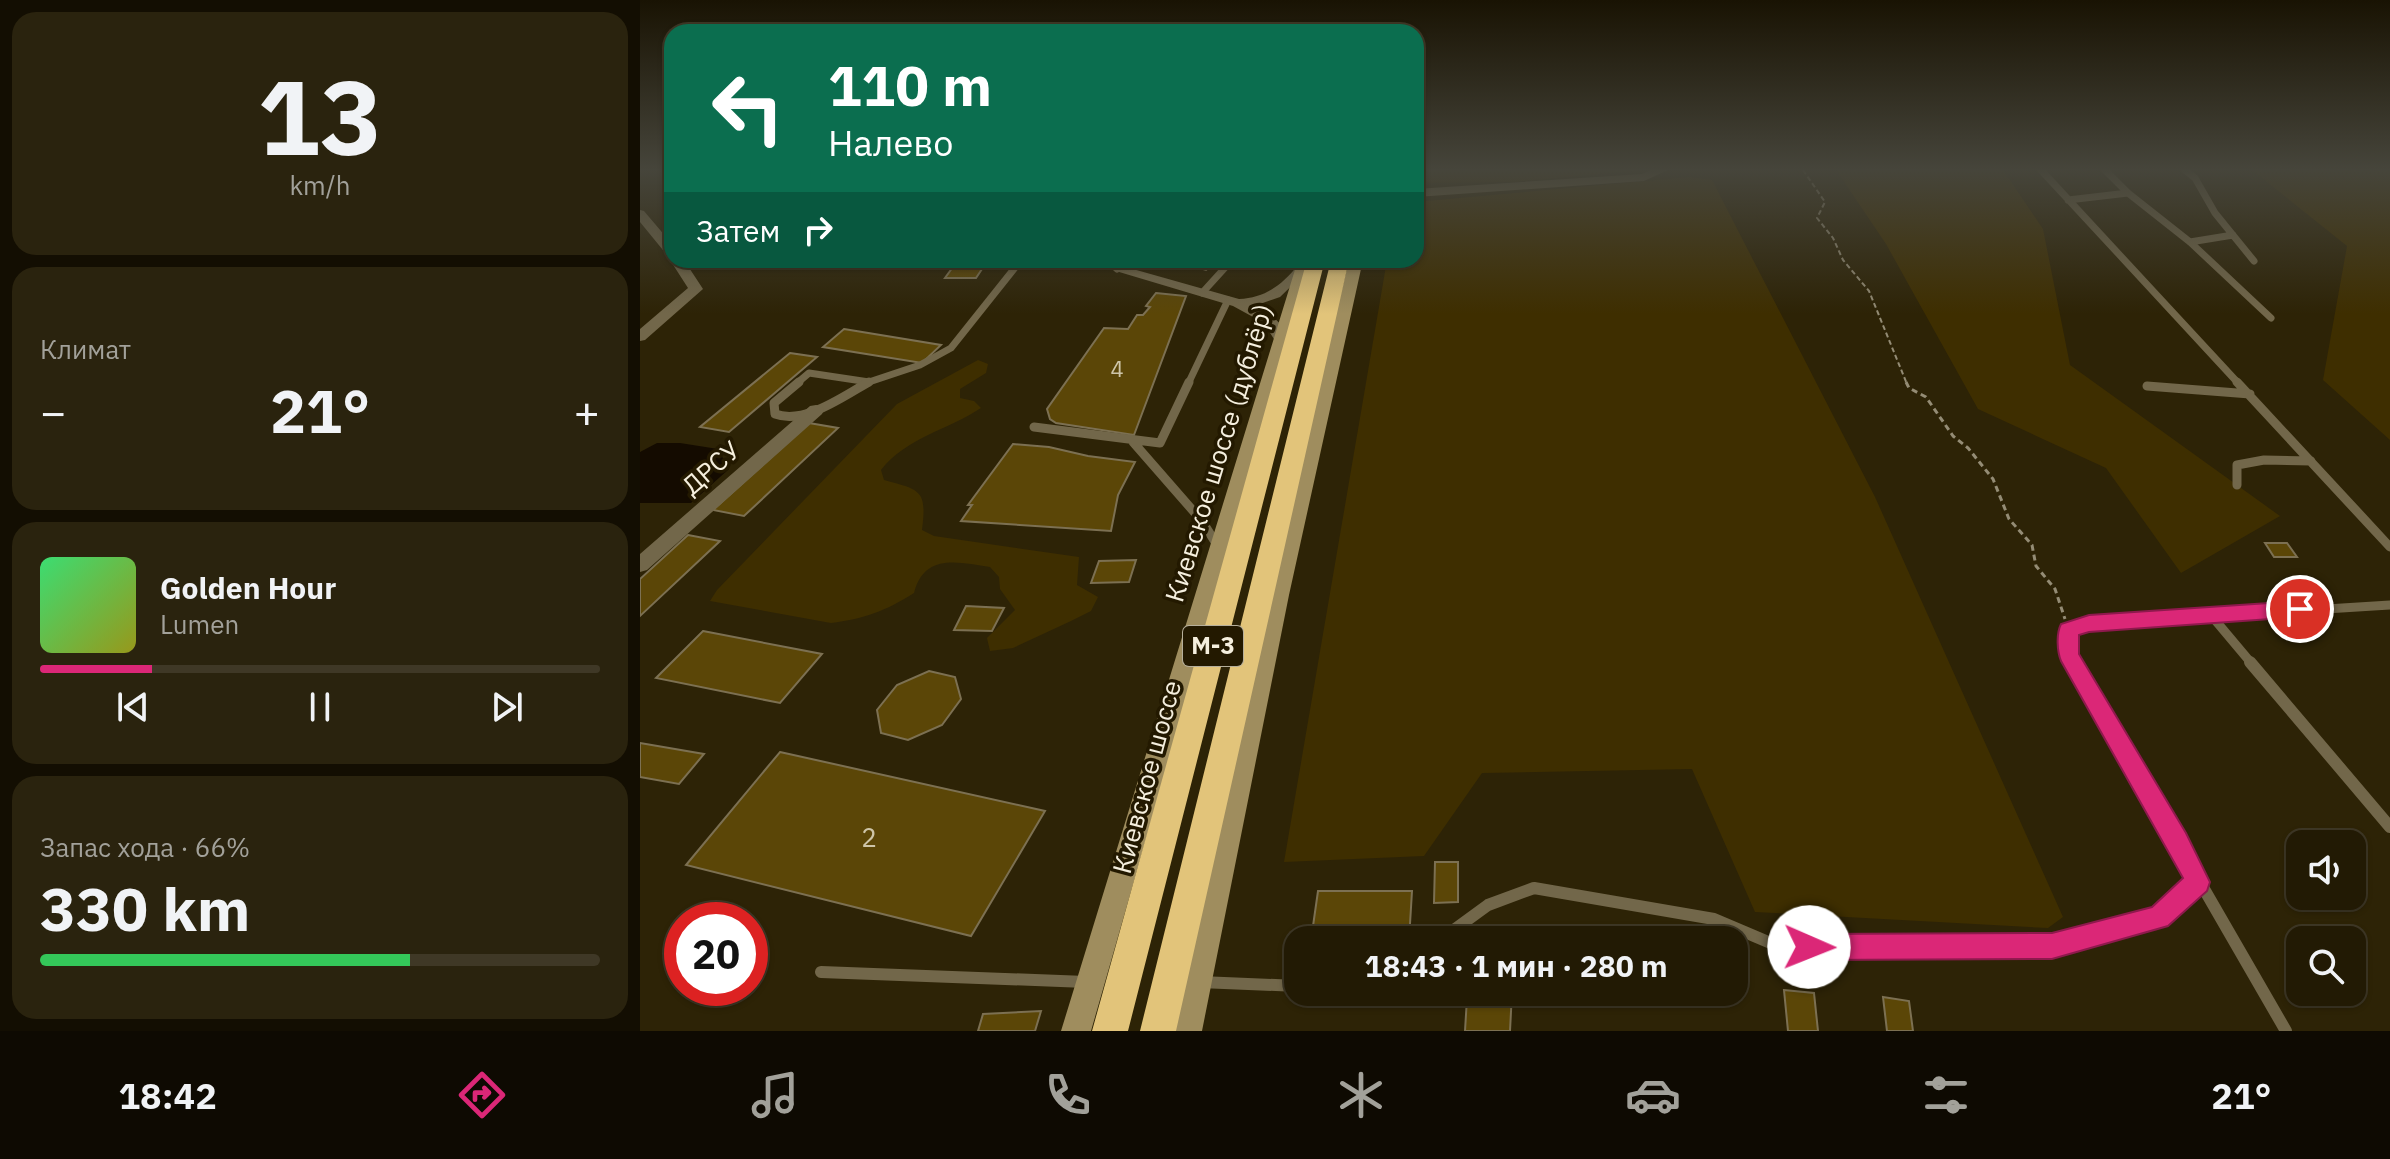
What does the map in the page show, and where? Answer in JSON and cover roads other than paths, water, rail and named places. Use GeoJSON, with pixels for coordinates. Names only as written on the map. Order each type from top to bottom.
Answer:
{"type":"FeatureCollection","features":[{"type":"Feature","properties":{"kind":"highway","name":"Киевское шоссе"},"geometry":{"type":"LineString","coordinates":[[1110,1031],[1309,268]]}},
{"type":"Feature","properties":{"kind":"highway","name":"М-3"},"geometry":{"type":"LineString","coordinates":[[1158,1031],[1338,268]]}},
{"type":"Feature","properties":{"kind":"main road","name":"Киевское шоссе (дублёр)"},"geometry":{"type":"LineString","coordinates":[[1076,1031],[1282,341],[1309,268]]}},
{"type":"Feature","properties":{"kind":"main road"},"geometry":{"type":"LineString","coordinates":[[1187,1031],[1278,595],[1354,268]]}},
{"type":"Feature","properties":{"kind":"street"},"geometry":{"type":"LineString","coordinates":[[643,218],[664,242]]}},
{"type":"Feature","properties":{"kind":"street"},"geometry":{"type":"LineString","coordinates":[[640,337],[696,289],[682,268]]}},
{"type":"Feature","properties":{"kind":"street"},"geometry":{"type":"LineString","coordinates":[[1131,268],[1233,302],[1269,320],[1279,331],[1282,341]]}},
{"type":"Feature","properties":{"kind":"street"},"geometry":{"type":"LineString","coordinates":[[1233,302],[1271,298],[1306,268]]}},
{"type":"Feature","properties":{"kind":"street","name":"ДРСУ"},"geometry":{"type":"LineString","coordinates":[[640,565],[816,410]]}},
{"type":"Feature","properties":{"kind":"lane"},"geometry":{"type":"LineString","coordinates":[[2085,218],[2390,547]]}},
{"type":"Feature","properties":{"kind":"lane"},"geometry":{"type":"LineString","coordinates":[[2160,218],[2190,242],[2271,318]]}},
{"type":"Feature","properties":{"kind":"lane"},"geometry":{"type":"LineString","coordinates":[[2219,218],[2254,261]]}},
{"type":"Feature","properties":{"kind":"lane"},"geometry":{"type":"LineString","coordinates":[[2190,242],[2233,235]]}},
{"type":"Feature","properties":{"kind":"lane"},"geometry":{"type":"LineString","coordinates":[[869,382],[809,373],[774,403],[775,414],[788,419],[816,410],[869,382],[920,365],[951,348],[1015,268]]}},
{"type":"Feature","properties":{"kind":"lane"},"geometry":{"type":"LineString","coordinates":[[1202,293],[1225,268]]}},
{"type":"Feature","properties":{"kind":"lane"},"geometry":{"type":"LineString","coordinates":[[1034,427],[1133,442],[1160,443],[1233,302]]}},
{"type":"Feature","properties":{"kind":"lane"},"geometry":{"type":"LineString","coordinates":[[2147,386],[2250,394]]}},
{"type":"Feature","properties":{"kind":"lane"},"geometry":{"type":"LineString","coordinates":[[1133,442],[1202,521],[1220,549]]}},
{"type":"Feature","properties":{"kind":"lane"},"geometry":{"type":"LineString","coordinates":[[2237,485],[2237,465],[2264,460],[2311,461]]}},
{"type":"Feature","properties":{"kind":"lane"},"geometry":{"type":"LineString","coordinates":[[2286,1031],[2069,655],[2069,630],[2089,624],[2210,614],[2390,605]]}},
{"type":"Feature","properties":{"kind":"lane"},"geometry":{"type":"LineString","coordinates":[[2210,614],[2390,827]]}},
{"type":"Feature","properties":{"kind":"lane"},"geometry":{"type":"LineString","coordinates":[[1748,933],[1780,947],[2052,946],[2159,917],[2198,882]]}},
{"type":"Feature","properties":{"kind":"lane"},"geometry":{"type":"LineString","coordinates":[[1459,926],[1488,905],[1534,888],[1714,919],[1730,926]]}},
{"type":"Feature","properties":{"kind":"lane"},"geometry":{"type":"LineString","coordinates":[[821,972],[1090,982]]}},
{"type":"Feature","properties":{"kind":"lane"},"geometry":{"type":"LineString","coordinates":[[1197,982],[1284,985]]}}]}
